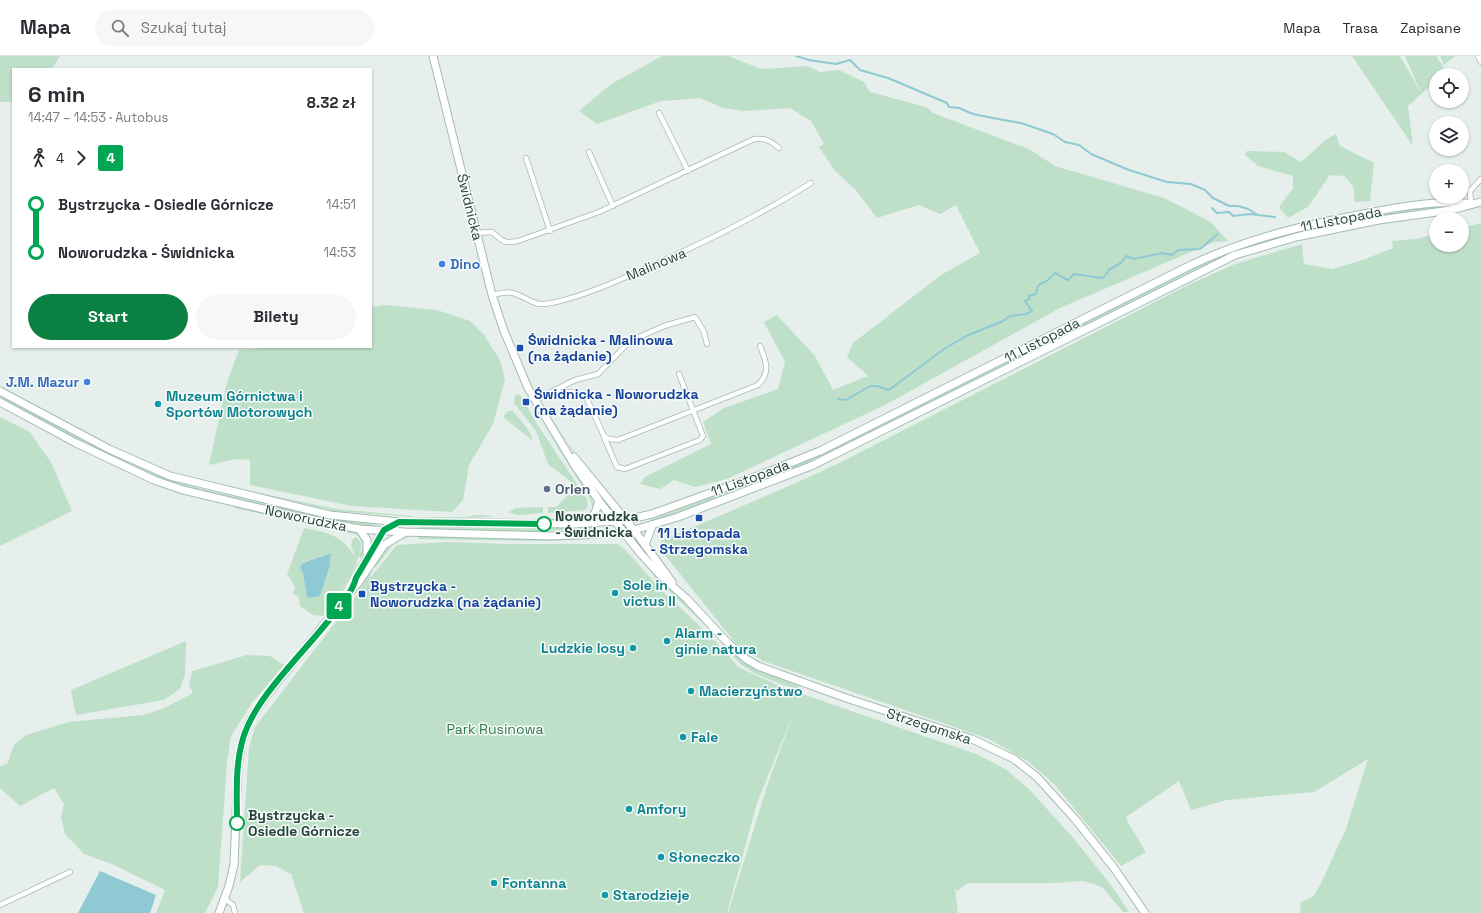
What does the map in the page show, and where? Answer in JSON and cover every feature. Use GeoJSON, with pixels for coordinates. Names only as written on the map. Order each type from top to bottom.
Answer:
{"type":"FeatureCollection","features":[{"type":"Feature","properties":{"kind":"main road","name":"Świdnicka"},"geometry":{"type":"LineString","coordinates":[[433,56],[492,295],[504,331],[535,400],[598,501],[616,522]]}},
{"type":"Feature","properties":{"kind":"main road","name":"11 Listopada"},"geometry":{"type":"LineString","coordinates":[[626,520],[652,514],[763,474],[820,451],[1191,265],[1238,244],[1284,231],[1380,211],[1452,202],[1471,204]]}},
{"type":"Feature","properties":{"kind":"main road","name":"11 Listopada"},"geometry":{"type":"LineString","coordinates":[[634,531],[712,505],[817,463],[1235,255],[1296,237],[1393,217],[1452,210],[1481,202]]}},
{"type":"Feature","properties":{"kind":"main road","name":"Noworudzka"},"geometry":{"type":"LineString","coordinates":[[0,391],[109,450],[170,476],[330,515],[399,522],[588,523],[616,522],[626,520]]}},
{"type":"Feature","properties":{"kind":"main road","name":"Noworudzka"},"geometry":{"type":"LineString","coordinates":[[0,402],[76,443],[154,480],[198,493],[359,529],[404,532],[550,536],[624,533],[634,531]]}},
{"type":"Feature","properties":{"kind":"main road","name":"Świdnicka"},"geometry":{"type":"LineString","coordinates":[[559,440],[634,531]]}},
{"type":"Feature","properties":{"kind":"main road"},"geometry":{"type":"LineString","coordinates":[[588,523],[595,513],[598,501]]}},
{"type":"Feature","properties":{"kind":"main road"},"geometry":{"type":"LineString","coordinates":[[376,520],[384,530],[384,545]]}},
{"type":"Feature","properties":{"kind":"main road"},"geometry":{"type":"LineString","coordinates":[[354,586],[356,578],[384,530],[399,522]]}},
{"type":"Feature","properties":{"kind":"main road","name":"Strzegomska"},"geometry":{"type":"LineString","coordinates":[[616,522],[661,576],[677,589]]}},
{"type":"Feature","properties":{"kind":"main road"},"geometry":{"type":"LineString","coordinates":[[645,545],[652,526]]}},
{"type":"Feature","properties":{"kind":"main road"},"geometry":{"type":"LineString","coordinates":[[359,529],[367,540],[367,558]]}},
{"type":"Feature","properties":{"kind":"main road","name":"Strzegomska"},"geometry":{"type":"LineString","coordinates":[[634,531],[677,589],[725,640],[746,659],[758,666],[852,700],[972,739],[1014,759],[1038,777],[1075,819],[1114,868],[1145,913]]}},
{"type":"Feature","properties":{"kind":"main road"},"geometry":{"type":"LineString","coordinates":[[219,913],[225,898],[234,865],[238,765],[242,741],[250,720],[266,696],[330,619],[370,567],[384,545],[404,532]]}},
{"type":"Feature","properties":{"kind":"street"},"geometry":{"type":"LineString","coordinates":[[1478,56],[1481,62]]}},
{"type":"Feature","properties":{"kind":"street"},"geometry":{"type":"LineString","coordinates":[[659,113],[688,171]]}},
{"type":"Feature","properties":{"kind":"street"},"geometry":{"type":"LineString","coordinates":[[476,233],[492,232],[503,242],[508,243],[550,231],[613,206],[754,139],[762,138],[772,141],[779,148]]}},
{"type":"Feature","properties":{"kind":"street"},"geometry":{"type":"LineString","coordinates":[[589,152],[613,206]]}},
{"type":"Feature","properties":{"kind":"street"},"geometry":{"type":"LineString","coordinates":[[526,158],[550,231]]}},
{"type":"Feature","properties":{"kind":"street"},"geometry":{"type":"LineString","coordinates":[[1471,204],[1470,191],[1481,178]]}},
{"type":"Feature","properties":{"kind":"street","name":"Malinowa"},"geometry":{"type":"LineString","coordinates":[[492,295],[512,293],[530,303],[542,305],[566,299],[607,285],[708,241],[769,210],[811,183]]}},
{"type":"Feature","properties":{"kind":"street"},"geometry":{"type":"LineString","coordinates":[[535,400],[575,380],[598,374],[630,341],[685,319],[695,317],[704,332],[707,344]]}},
{"type":"Feature","properties":{"kind":"street"},"geometry":{"type":"LineString","coordinates":[[604,436],[608,439],[618,440],[758,385],[766,374],[767,368],[760,346]]}},
{"type":"Feature","properties":{"kind":"street"},"geometry":{"type":"LineString","coordinates":[[549,393],[571,392],[586,397],[617,467],[625,468],[700,440],[703,436],[679,374]]}},
{"type":"Feature","properties":{"kind":"street"},"geometry":{"type":"LineString","coordinates":[[0,905],[70,872]]}},
{"type":"Feature","properties":{"kind":"street"},"geometry":{"type":"LineString","coordinates":[[225,898],[233,905],[235,913]]}},
{"type":"Feature","properties":{"kind":"green space"},"geometry":{"type":"Polygon","coordinates":[[[0,56],[60,56],[53,68],[12,68],[12,102],[0,102],[0,56]]]}},
{"type":"Feature","properties":{"kind":"green space"},"geometry":{"type":"Polygon","coordinates":[[[662,56],[728,56],[761,69],[807,66],[820,72],[839,70],[864,82],[870,92],[926,107],[933,113],[1029,149],[1055,166],[1164,198],[1211,222],[1228,241],[1214,242],[1060,308],[885,405],[727,479],[695,487],[674,480],[660,489],[640,484],[645,477],[711,444],[703,422],[724,408],[778,389],[785,362],[764,322],[777,315],[815,356],[833,390],[868,376],[847,357],[853,343],[941,275],[980,253],[956,205],[940,214],[919,205],[877,218],[855,189],[835,171],[819,147],[824,144],[811,121],[790,108],[744,111],[723,108],[700,98],[661,101],[597,124],[579,111],[611,84],[662,56]]]}},
{"type":"Feature","properties":{"kind":"green space"},"geometry":{"type":"Polygon","coordinates":[[[1352,56],[1400,56],[1421,93],[1405,56],[1436,56],[1443,66],[1443,68],[1429,68],[1429,88],[1408,106],[1413,146],[1352,56]]]}},
{"type":"Feature","properties":{"kind":"green space"},"geometry":{"type":"Polygon","coordinates":[[[1440,56],[1455,56],[1444,65],[1440,56]]]}},
{"type":"Feature","properties":{"kind":"green space"},"geometry":{"type":"Polygon","coordinates":[[[1336,134],[1340,146],[1374,163],[1370,201],[1355,202],[1353,186],[1344,176],[1330,175],[1308,207],[1288,218],[1279,207],[1293,188],[1293,176],[1258,166],[1245,155],[1247,151],[1284,152],[1301,162],[1327,139],[1336,134]]]}},
{"type":"Feature","properties":{"kind":"green space"},"geometry":{"type":"Polygon","coordinates":[[[1450,204],[1451,206],[1394,214],[1308,230],[1252,245],[1225,255],[827,455],[740,490],[652,522],[650,520],[769,476],[825,453],[1224,253],[1293,232],[1396,211],[1450,204]]]}},
{"type":"Feature","properties":{"kind":"green space"},"geometry":{"type":"Polygon","coordinates":[[[1481,223],[1481,913],[1301,913],[1300,903],[1314,896],[1346,829],[1368,759],[1314,792],[1227,800],[1191,810],[1179,781],[1126,817],[1146,852],[1121,866],[1055,785],[1029,762],[989,739],[763,661],[737,645],[660,549],[661,541],[839,463],[1190,284],[1235,264],[1302,244],[1304,264],[1332,269],[1363,260],[1393,248],[1392,241],[1415,239],[1429,236],[1429,252],[1469,252],[1469,226],[1481,223]]]}},
{"type":"Feature","properties":{"kind":"green space"},"geometry":{"type":"Polygon","coordinates":[[[386,305],[437,310],[470,321],[484,335],[500,360],[505,380],[493,424],[469,465],[463,500],[452,512],[351,506],[250,485],[250,460],[236,459],[209,465],[227,382],[239,350],[263,348],[372,348],[372,307],[386,305]]]}},
{"type":"Feature","properties":{"kind":"green space"},"geometry":{"type":"Polygon","coordinates":[[[518,394],[521,396],[537,424],[587,499],[588,506],[585,510],[548,513],[548,507],[556,507],[569,494],[571,489],[570,481],[548,464],[536,431],[514,403],[515,396],[518,394]]]}},
{"type":"Feature","properties":{"kind":"green space"},"geometry":{"type":"Polygon","coordinates":[[[0,395],[99,448],[169,479],[202,489],[314,515],[371,522],[377,527],[350,525],[326,520],[216,495],[168,481],[146,473],[82,443],[0,398],[0,395]]]}},
{"type":"Feature","properties":{"kind":"green space"},"geometry":{"type":"Polygon","coordinates":[[[544,405],[570,446],[614,500],[571,449],[544,405]]]}},
{"type":"Feature","properties":{"kind":"green space"},"geometry":{"type":"Polygon","coordinates":[[[508,411],[513,411],[528,429],[533,441],[503,417],[508,411]]]}},
{"type":"Feature","properties":{"kind":"green space"},"geometry":{"type":"Polygon","coordinates":[[[538,416],[592,498],[594,504],[593,510],[590,499],[538,416]]]}},
{"type":"Feature","properties":{"kind":"green space"},"geometry":{"type":"Polygon","coordinates":[[[0,417],[30,432],[52,464],[72,511],[0,546],[0,417]]]}},
{"type":"Feature","properties":{"kind":"green space"},"geometry":{"type":"Polygon","coordinates":[[[241,489],[336,509],[412,517],[334,511],[241,489]]]}},
{"type":"Feature","properties":{"kind":"green space"},"geometry":{"type":"Polygon","coordinates":[[[237,507],[275,515],[276,517],[234,508],[237,507]]]}},
{"type":"Feature","properties":{"kind":"green space"},"geometry":{"type":"Polygon","coordinates":[[[543,507],[543,513],[517,515],[509,512],[516,508],[543,507]]]}},
{"type":"Feature","properties":{"kind":"green space"},"geometry":{"type":"Polygon","coordinates":[[[477,515],[497,516],[463,519],[418,517],[466,517],[477,515]]]}},
{"type":"Feature","properties":{"kind":"green space"},"geometry":{"type":"Polygon","coordinates":[[[590,515],[584,520],[570,521],[570,517],[590,515]]]}},
{"type":"Feature","properties":{"kind":"green space"},"geometry":{"type":"Polygon","coordinates":[[[286,518],[357,532],[364,542],[364,551],[361,558],[359,556],[363,545],[358,535],[283,519],[286,518]]]}},
{"type":"Feature","properties":{"kind":"green space"},"geometry":{"type":"Polygon","coordinates":[[[418,527],[596,527],[596,529],[511,532],[418,530],[418,527]]]}},
{"type":"Feature","properties":{"kind":"green space"},"geometry":{"type":"Polygon","coordinates":[[[304,528],[327,533],[339,539],[350,549],[355,557],[351,546],[352,540],[356,537],[361,542],[359,555],[351,574],[340,593],[323,616],[313,615],[300,606],[299,598],[293,593],[295,587],[287,574],[304,528]],[[331,553],[302,562],[300,568],[303,573],[307,598],[320,596],[330,567],[331,553]]]}},
{"type":"Feature","properties":{"kind":"green space"},"geometry":{"type":"Polygon","coordinates":[[[412,536],[395,542],[376,567],[374,567],[385,551],[394,542],[405,537],[412,536]]]}},
{"type":"Feature","properties":{"kind":"green space"},"geometry":{"type":"Polygon","coordinates":[[[418,536],[597,539],[547,541],[419,539],[418,536]]]}},
{"type":"Feature","properties":{"kind":"green space","name":"Park Rusinowa"},"geometry":{"type":"Polygon","coordinates":[[[447,542],[509,544],[618,544],[632,557],[664,593],[719,644],[738,667],[779,686],[976,754],[1007,770],[1031,791],[1075,840],[1111,885],[1129,912],[1123,912],[1102,887],[1084,881],[1052,883],[968,883],[957,891],[955,889],[958,913],[728,913],[768,783],[794,712],[757,803],[727,913],[304,913],[291,874],[276,866],[260,865],[240,882],[249,747],[255,727],[362,588],[359,589],[371,571],[370,578],[397,545],[447,542]]]}},
{"type":"Feature","properties":{"kind":"green space"},"geometry":{"type":"Polygon","coordinates":[[[642,559],[659,578],[706,622],[706,626],[656,579],[642,559]]]}},
{"type":"Feature","properties":{"kind":"green space"},"geometry":{"type":"Polygon","coordinates":[[[359,563],[335,605],[327,614],[357,564],[359,563]]]}},
{"type":"Feature","properties":{"kind":"green space"},"geometry":{"type":"Polygon","coordinates":[[[186,641],[185,674],[180,689],[164,700],[76,715],[71,690],[186,641]]]}},
{"type":"Feature","properties":{"kind":"green space"},"geometry":{"type":"Polygon","coordinates":[[[247,655],[270,656],[284,665],[252,703],[231,736],[227,763],[218,887],[205,913],[156,913],[165,890],[112,864],[84,854],[65,834],[61,817],[64,804],[54,788],[20,806],[0,788],[0,766],[7,764],[14,745],[26,735],[69,722],[144,715],[164,708],[193,693],[189,685],[192,671],[247,655]]]}},
{"type":"Feature","properties":{"kind":"green space"},"geometry":{"type":"Polygon","coordinates":[[[737,655],[759,670],[795,683],[799,686],[799,690],[772,681],[755,673],[739,663],[733,656],[737,655]]]}},
{"type":"Feature","properties":{"kind":"water"},"geometry":{"type":"Polygon","coordinates":[[[331,553],[330,566],[320,596],[307,598],[303,573],[300,568],[302,563],[331,553]]]}},
{"type":"Feature","properties":{"kind":"water"},"geometry":{"type":"Polygon","coordinates":[[[100,871],[156,895],[150,913],[78,913],[100,871]]]}},
{"type":"Feature","properties":{"kind":"waterway"},"geometry":{"type":"LineString","coordinates":[[796,56],[809,60],[836,64],[850,60],[860,70],[888,78],[947,103],[949,107],[959,108],[973,114],[1021,123],[1053,134],[1065,142],[1079,145],[1091,154],[1129,170],[1167,182],[1191,184],[1205,190],[1213,198],[1229,206],[1238,206],[1248,209],[1258,215]]}},
{"type":"Feature","properties":{"kind":"waterway"},"geometry":{"type":"LineString","coordinates":[[1212,208],[1217,213],[1229,212],[1233,216],[1250,214],[1275,217]]}},
{"type":"Feature","properties":{"kind":"waterway"},"geometry":{"type":"LineString","coordinates":[[838,399],[846,400],[870,386],[877,386],[889,390],[944,349],[966,336],[1003,321],[1010,316],[1026,314],[1032,311],[1025,301],[1029,299],[1029,296],[1036,294],[1038,286],[1048,280],[1055,273],[1068,280],[1074,274],[1103,278],[1110,269],[1121,263],[1126,256],[1134,259],[1162,253],[1172,255],[1178,250],[1200,249],[1218,234]]}},
{"type":"Feature","properties":{"kind":"bus line","name":"4"},"geometry":{"type":"LineString","coordinates":[[237,823],[238,765],[242,741],[250,720],[266,696],[330,619],[354,586],[356,578],[364,563],[384,530],[399,522],[544,524]]}},
{"type":"Feature","properties":{"kind":"place","name":"Dino"},"geometry":{"type":"Point","coordinates":[442,264]}},
{"type":"Feature","properties":{"kind":"place","name":"Świdnicka - Malinowa (na żądanie)"},"geometry":{"type":"Point","coordinates":[520,348]}},
{"type":"Feature","properties":{"kind":"place","name":"J.M. Mazur"},"geometry":{"type":"Point","coordinates":[87,382]}},
{"type":"Feature","properties":{"kind":"place","name":"Świdnicka - Noworudzka (na żądanie)"},"geometry":{"type":"Point","coordinates":[526,402]}},
{"type":"Feature","properties":{"kind":"place","name":"Muzeum Górnictwa i Sportów Motorowych"},"geometry":{"type":"Point","coordinates":[158,404]}},
{"type":"Feature","properties":{"kind":"place","name":"Orlen"},"geometry":{"type":"Point","coordinates":[547,489]}},
{"type":"Feature","properties":{"kind":"place","name":"11 Listopada - Strzegomska"},"geometry":{"type":"Point","coordinates":[699,518]}},
{"type":"Feature","properties":{"kind":"place","name":"Noworudzka - Świdnicka"},"geometry":{"type":"Point","coordinates":[544,524]}},
{"type":"Feature","properties":{"kind":"place","name":"Sole in victus II"},"geometry":{"type":"Point","coordinates":[615,593]}},
{"type":"Feature","properties":{"kind":"place","name":"Bystrzycka - Noworudzka (na żądanie)"},"geometry":{"type":"Point","coordinates":[362,594]}},
{"type":"Feature","properties":{"kind":"place","name":"Alarm - ginie natura"},"geometry":{"type":"Point","coordinates":[667,641]}},
{"type":"Feature","properties":{"kind":"place","name":"Ludzkie losy"},"geometry":{"type":"Point","coordinates":[633,648]}},
{"type":"Feature","properties":{"kind":"place","name":"Macierzyństwo"},"geometry":{"type":"Point","coordinates":[691,691]}},
{"type":"Feature","properties":{"kind":"place","name":"Fale"},"geometry":{"type":"Point","coordinates":[683,737]}},
{"type":"Feature","properties":{"kind":"place","name":"Amfory"},"geometry":{"type":"Point","coordinates":[629,809]}},
{"type":"Feature","properties":{"kind":"place","name":"Bystrzycka - Osiedle Górnicze"},"geometry":{"type":"Point","coordinates":[237,823]}},
{"type":"Feature","properties":{"kind":"place","name":"Słoneczko"},"geometry":{"type":"Point","coordinates":[661,857]}},
{"type":"Feature","properties":{"kind":"place","name":"Fontanna"},"geometry":{"type":"Point","coordinates":[494,883]}},
{"type":"Feature","properties":{"kind":"place","name":"Starodzieje"},"geometry":{"type":"Point","coordinates":[605,895]}}]}
